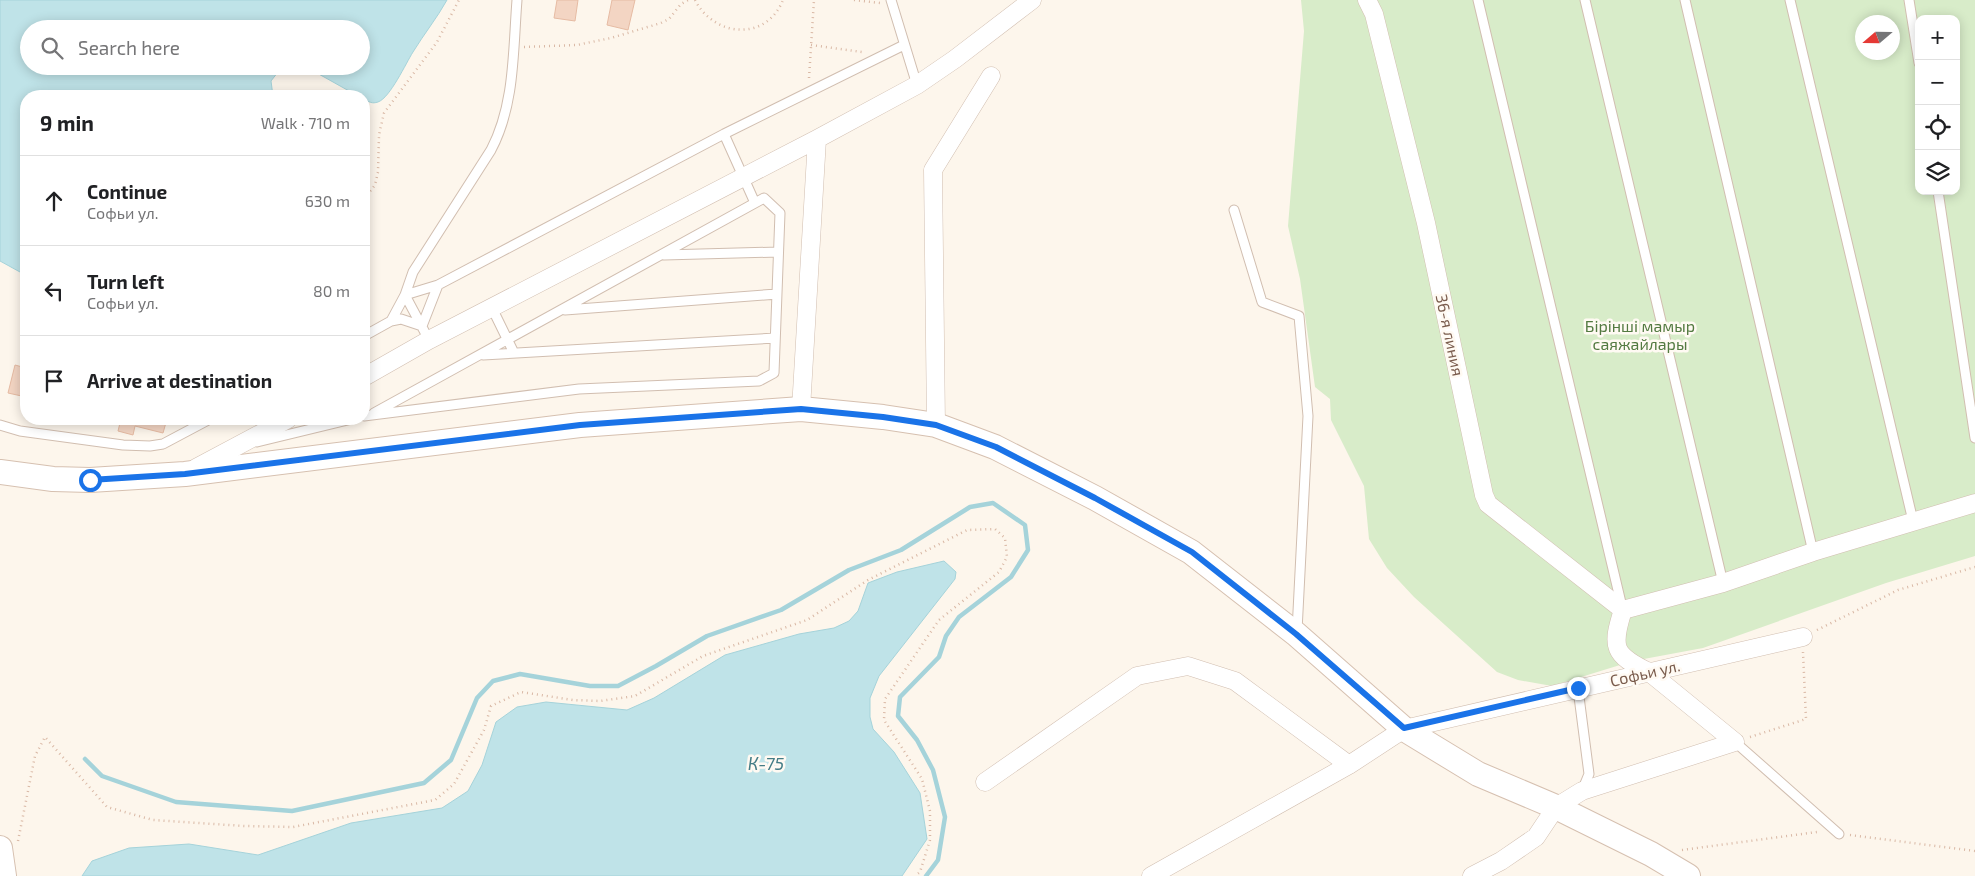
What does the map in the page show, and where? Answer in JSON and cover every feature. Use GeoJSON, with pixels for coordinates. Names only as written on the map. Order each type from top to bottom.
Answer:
{"type":"FeatureCollection","features":[{"type":"Feature","properties":{"kind":"street"},"geometry":{"type":"LineString","coordinates":[[370,373],[426,333],[492,308],[917,85],[955,59],[1032,0]]}},
{"type":"Feature","properties":{"kind":"street","name":"36-я линия"},"geometry":{"type":"LineString","coordinates":[[1367,0],[1374,14],[1426,223],[1482,485],[1488,504],[1623,610]]}},
{"type":"Feature","properties":{"kind":"street"},"geometry":{"type":"LineString","coordinates":[[936,425],[934,170],[991,76]]}},
{"type":"Feature","properties":{"kind":"street"},"geometry":{"type":"LineString","coordinates":[[801,409],[817,139]]}},
{"type":"Feature","properties":{"kind":"street"},"geometry":{"type":"LineString","coordinates":[[0,472],[72,480],[185,474],[580,425],[801,409],[883,417],[936,425],[996,447],[1095,498],[1192,552],[1296,634],[1404,728],[1478,774],[1556,808],[1651,854],[1688,876]]}},
{"type":"Feature","properties":{"kind":"street"},"geometry":{"type":"LineString","coordinates":[[185,474],[277,425]]}},
{"type":"Feature","properties":{"kind":"street"},"geometry":{"type":"LineString","coordinates":[[1735,742],[1649,672],[1635,666],[1621,655],[1616,643],[1616,630],[1623,610],[1723,583],[1813,552],[1975,503]]}},
{"type":"Feature","properties":{"kind":"street","name":"Софьи ул."},"geometry":{"type":"LineString","coordinates":[[1404,728],[1803,637]]}},
{"type":"Feature","properties":{"kind":"street"},"geometry":{"type":"LineString","coordinates":[[985,782],[1137,676],[1188,666],[1235,681],[1349,765]]}},
{"type":"Feature","properties":{"kind":"street"},"geometry":{"type":"LineString","coordinates":[[1151,876],[1349,765],[1404,728]]}},
{"type":"Feature","properties":{"kind":"street"},"geometry":{"type":"LineString","coordinates":[[1472,876],[1501,861],[1536,837],[1556,808],[1582,790],[1735,742]]}},
{"type":"Feature","properties":{"kind":"street"},"geometry":{"type":"LineString","coordinates":[[4,876],[9,847]]}},
{"type":"Feature","properties":{"kind":"lane"},"geometry":{"type":"LineString","coordinates":[[391,321],[405,295],[413,272],[500,133],[507,108],[518,0]]}},
{"type":"Feature","properties":{"kind":"lane"},"geometry":{"type":"LineString","coordinates":[[1478,0],[1623,610]]}},
{"type":"Feature","properties":{"kind":"lane"},"geometry":{"type":"LineString","coordinates":[[1585,0],[1723,583]]}},
{"type":"Feature","properties":{"kind":"lane"},"geometry":{"type":"LineString","coordinates":[[1685,0],[1813,552]]}},
{"type":"Feature","properties":{"kind":"lane"},"geometry":{"type":"LineString","coordinates":[[1790,0],[1913,521]]}},
{"type":"Feature","properties":{"kind":"lane"},"geometry":{"type":"LineString","coordinates":[[1909,0],[1919,60]]}},
{"type":"Feature","properties":{"kind":"lane"},"geometry":{"type":"LineString","coordinates":[[892,2],[917,85]]}},
{"type":"Feature","properties":{"kind":"lane"},"geometry":{"type":"LineString","coordinates":[[405,295],[438,285],[724,134],[904,45]]}},
{"type":"Feature","properties":{"kind":"lane"},"geometry":{"type":"LineString","coordinates":[[724,134],[755,203]]}},
{"type":"Feature","properties":{"kind":"lane"},"geometry":{"type":"LineString","coordinates":[[1939,195],[1975,438]]}},
{"type":"Feature","properties":{"kind":"lane"},"geometry":{"type":"LineString","coordinates":[[370,414],[580,389],[759,380],[774,373],[780,213],[764,198],[374,413]]}},
{"type":"Feature","properties":{"kind":"lane"},"geometry":{"type":"LineString","coordinates":[[1234,210],[1262,302],[1298,316],[1308,416],[1296,634]]}},
{"type":"Feature","properties":{"kind":"lane"},"geometry":{"type":"LineString","coordinates":[[660,255],[778,252]]}},
{"type":"Feature","properties":{"kind":"lane"},"geometry":{"type":"LineString","coordinates":[[426,333],[438,285]]}},
{"type":"Feature","properties":{"kind":"lane"},"geometry":{"type":"LineString","coordinates":[[561,310],[777,294]]}},
{"type":"Feature","properties":{"kind":"lane"},"geometry":{"type":"LineString","coordinates":[[405,295],[426,333]]}},
{"type":"Feature","properties":{"kind":"lane"},"geometry":{"type":"LineString","coordinates":[[492,308],[514,353]]}},
{"type":"Feature","properties":{"kind":"lane"},"geometry":{"type":"LineString","coordinates":[[370,333],[391,321],[400,319],[426,333]]}},
{"type":"Feature","properties":{"kind":"lane"},"geometry":{"type":"LineString","coordinates":[[480,355],[775,338]]}},
{"type":"Feature","properties":{"kind":"lane"},"geometry":{"type":"LineString","coordinates":[[0,425],[30,432],[123,445],[150,446],[163,444],[199,425]]}},
{"type":"Feature","properties":{"kind":"lane"},"geometry":{"type":"LineString","coordinates":[[238,447],[328,425]]}},
{"type":"Feature","properties":{"kind":"lane"},"geometry":{"type":"LineString","coordinates":[[1578,688],[1589,774],[1582,790]]}},
{"type":"Feature","properties":{"kind":"lane"},"geometry":{"type":"LineString","coordinates":[[1735,742],[1839,834]]}},
{"type":"Feature","properties":{"kind":"path"},"geometry":{"type":"LineString","coordinates":[[370,191],[375,185],[378,172],[379,135],[384,113],[437,42],[459,0]]}},
{"type":"Feature","properties":{"kind":"path"},"geometry":{"type":"LineString","coordinates":[[514,47],[577,45],[611,38],[661,23],[669,19],[681,4],[688,0]]}},
{"type":"Feature","properties":{"kind":"path"},"geometry":{"type":"LineString","coordinates":[[695,0],[710,20],[724,28],[740,30],[756,27],[770,19],[783,0]]}},
{"type":"Feature","properties":{"kind":"path"},"geometry":{"type":"LineString","coordinates":[[809,92],[814,0]]}},
{"type":"Feature","properties":{"kind":"path"},"geometry":{"type":"LineString","coordinates":[[854,0],[892,2]]}},
{"type":"Feature","properties":{"kind":"path"},"geometry":{"type":"LineString","coordinates":[[812,45],[882,56]]}},
{"type":"Feature","properties":{"kind":"path"},"geometry":{"type":"LineString","coordinates":[[9,847],[35,756],[45,738],[57,749],[107,807],[153,820],[293,827],[435,800],[454,784],[484,730],[491,706],[521,692],[573,700],[600,701],[635,696],[703,656],[807,620],[868,580],[967,530],[995,529],[1005,538],[1007,557],[999,572],[939,620],[885,699],[884,720],[922,779],[930,811],[930,840],[920,872],[915,876]]}},
{"type":"Feature","properties":{"kind":"path"},"geometry":{"type":"LineString","coordinates":[[1735,742],[1806,720],[1803,637],[1898,590],[1975,567]]}},
{"type":"Feature","properties":{"kind":"path"},"geometry":{"type":"LineString","coordinates":[[1680,850],[1820,831],[1975,851]]}},
{"type":"Feature","properties":{"kind":"green space","name":"Бірінші мамыр саяжайлары"},"geometry":{"type":"Polygon","coordinates":[[[1301,0],[1975,0],[1975,556],[1886,583],[1703,648],[1633,661],[1552,686],[1518,680],[1497,672],[1414,597],[1387,568],[1369,539],[1364,486],[1331,420],[1330,399],[1315,387],[1300,279],[1288,226],[1304,31],[1301,0]]]}},
{"type":"Feature","properties":{"kind":"water"},"geometry":{"type":"Polygon","coordinates":[[[0,0],[447,0],[393,87],[383,99],[374,103],[370,102],[370,90],[347,90],[320,75],[370,75],[370,20],[20,20],[20,75],[276,75],[271,81],[272,90],[20,90],[20,272],[0,261],[0,0]]]}},
{"type":"Feature","properties":{"kind":"water","name":"К-75"},"geometry":{"type":"Polygon","coordinates":[[[944,561],[956,572],[955,579],[879,676],[870,698],[870,717],[873,729],[894,752],[920,793],[927,839],[902,876],[82,876],[92,861],[129,848],[189,844],[258,855],[351,823],[442,808],[468,791],[482,765],[496,722],[517,707],[546,702],[627,710],[654,698],[725,655],[799,634],[834,628],[849,621],[858,611],[868,583],[897,572],[944,561]]]}},
{"type":"Feature","properties":{"kind":"building"},"geometry":{"type":"Polygon","coordinates":[[[557,0],[578,0],[575,21],[554,18],[557,0]]]}},
{"type":"Feature","properties":{"kind":"building"},"geometry":{"type":"Polygon","coordinates":[[[612,0],[635,0],[628,30],[607,25],[612,0]]]}},
{"type":"Feature","properties":{"kind":"building"},"geometry":{"type":"Polygon","coordinates":[[[15,365],[20,366],[20,396],[8,393],[15,365]]]}},
{"type":"Feature","properties":{"kind":"building"},"geometry":{"type":"Polygon","coordinates":[[[120,425],[165,425],[163,433],[135,426],[133,435],[118,431],[120,425]]]}},
{"type":"Feature","properties":{"kind":"waterway"},"geometry":{"type":"LineString","coordinates":[[85,759],[102,776],[176,802],[292,811],[424,783],[451,760],[477,698],[493,681],[520,674],[590,686],[618,686],[707,636],[781,610],[849,570],[901,550],[970,507],[993,503],[1025,525],[1028,550],[1011,577],[959,617],[946,636],[939,657],[900,697],[898,716],[917,740],[933,770],[945,817],[938,860],[926,876]]}},
{"type":"Feature","properties":{"kind":"route"},"geometry":{"type":"LineString","coordinates":[[90,480],[185,474],[580,425],[801,409],[883,417],[936,425],[996,447],[1095,498],[1192,552],[1296,634],[1404,728],[1578,688]]}}]}
